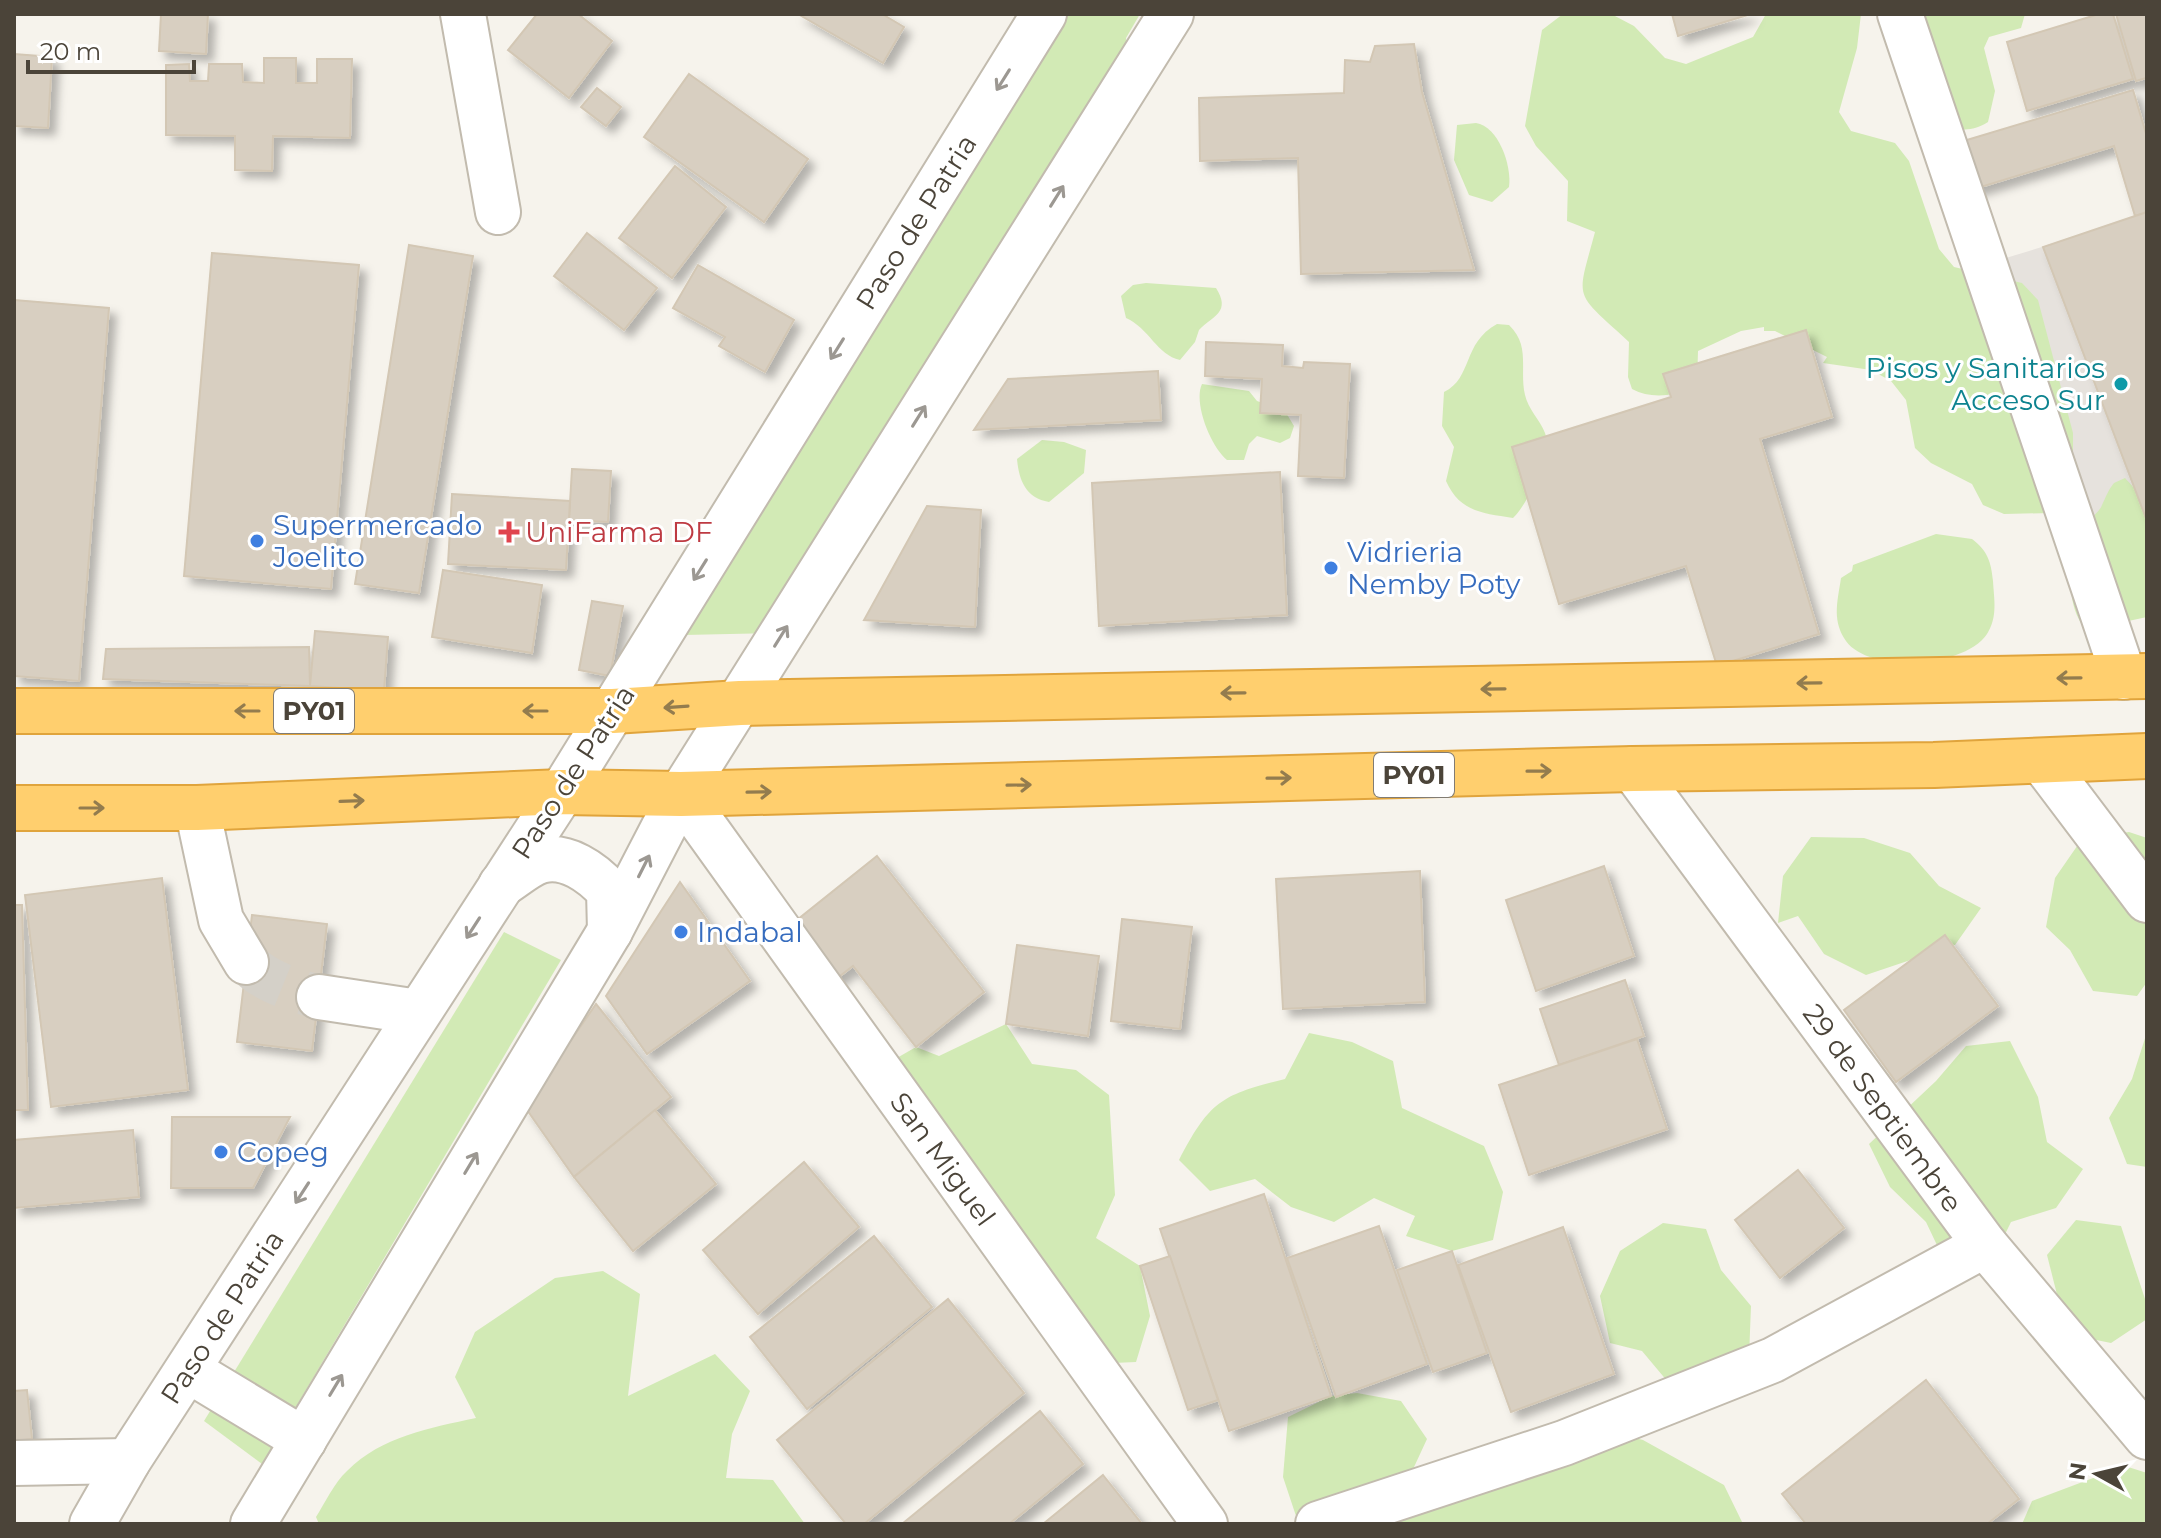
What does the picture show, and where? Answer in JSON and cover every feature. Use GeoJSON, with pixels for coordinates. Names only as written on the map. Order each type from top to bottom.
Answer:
{"type":"FeatureCollection","features":[{"type":"Feature","properties":{"kind":"highway","name":"PY01"},"geometry":{"type":"LineString","coordinates":[[14,711],[613,711],[740,703],[2135,677]]}},
{"type":"Feature","properties":{"kind":"highway","name":"PY01"},"geometry":{"type":"LineString","coordinates":[[14,808],[197,808],[562,792],[681,794],[2147,756]]}},
{"type":"Feature","properties":{"kind":"street"},"geometry":{"type":"LineString","coordinates":[[463,14],[498,212]]}},
{"type":"Feature","properties":{"kind":"street","name":"Paso de Patria"},"geometry":{"type":"LineString","coordinates":[[107,1519],[128,1461],[562,792],[1044,14]]}},
{"type":"Feature","properties":{"kind":"street"},"geometry":{"type":"LineString","coordinates":[[253,1524],[610,931],[681,794],[1171,14]]}},
{"type":"Feature","properties":{"kind":"street"},"geometry":{"type":"LineString","coordinates":[[1900,14],[2135,677]]}},
{"type":"Feature","properties":{"kind":"street"},"geometry":{"type":"LineString","coordinates":[[2042,761],[2147,900]]}},
{"type":"Feature","properties":{"kind":"street","name":"29 de Septiembre"},"geometry":{"type":"LineString","coordinates":[[1633,769],[1985,1245],[2147,1437]]}},
{"type":"Feature","properties":{"kind":"street","name":"San Miguel"},"geometry":{"type":"LineString","coordinates":[[681,794],[1205,1524]]}},
{"type":"Feature","properties":{"kind":"street"},"geometry":{"type":"LineString","coordinates":[[197,808],[221,920],[246,962]]}},
{"type":"Feature","properties":{"kind":"street"},"geometry":{"type":"LineString","coordinates":[[500,886],[541,861],[576,865],[595,875],[609,891],[610,931]]}},
{"type":"Feature","properties":{"kind":"street"},"geometry":{"type":"LineString","coordinates":[[319,997],[418,1012]]}},
{"type":"Feature","properties":{"kind":"street"},"geometry":{"type":"LineString","coordinates":[[1318,1524],[1564,1443],[1773,1360],[1985,1245]]}},
{"type":"Feature","properties":{"kind":"street"},"geometry":{"type":"LineString","coordinates":[[188,1370],[304,1440]]}},
{"type":"Feature","properties":{"kind":"street"},"geometry":{"type":"LineString","coordinates":[[14,1463],[128,1461]]}},
{"type":"Feature","properties":{"kind":"shaded area"},"geometry":{"type":"Polygon","coordinates":[[[2147,215],[2147,586],[2118,587],[2006,258],[2147,215]]]}},
{"type":"Feature","properties":{"kind":"green space"},"geometry":{"type":"Polygon","coordinates":[[[1064,14],[1140,14],[1126,38],[1128,51],[1082,129],[1073,128],[775,633],[684,635],[1064,14]]]}},
{"type":"Feature","properties":{"kind":"green space"},"geometry":{"type":"Polygon","coordinates":[[[1563,14],[1613,15],[1634,26],[1665,58],[1686,64],[1753,37],[1766,14],[1861,14],[1857,48],[1839,112],[1851,131],[1895,143],[1909,161],[1939,249],[1954,267],[2022,283],[2038,300],[2073,433],[2073,479],[2050,513],[2004,514],[1983,505],[1972,484],[1931,463],[1915,448],[1906,400],[1891,381],[1871,370],[1823,363],[1827,357],[1775,331],[1764,331],[1764,327],[1741,331],[1698,351],[1697,384],[1689,388],[1673,394],[1657,395],[1632,389],[1628,377],[1629,342],[1597,313],[1584,294],[1584,272],[1595,232],[1567,221],[1568,181],[1536,146],[1525,126],[1542,30],[1563,14]]]}},
{"type":"Feature","properties":{"kind":"green space"},"geometry":{"type":"Polygon","coordinates":[[[1925,14],[2025,14],[2021,28],[1989,37],[1984,48],[1995,91],[1988,122],[1967,129],[1945,127],[1921,54],[1925,14]]]}},
{"type":"Feature","properties":{"kind":"green space"},"geometry":{"type":"Polygon","coordinates":[[[1476,123],[1491,131],[1506,158],[1509,187],[1492,202],[1469,195],[1454,160],[1457,125],[1476,123]]]}},
{"type":"Feature","properties":{"kind":"green space"},"geometry":{"type":"Polygon","coordinates":[[[1146,283],[1216,288],[1220,296],[1222,303],[1219,312],[1199,330],[1195,342],[1180,360],[1165,353],[1141,328],[1126,318],[1121,296],[1133,285],[1146,283]]]}},
{"type":"Feature","properties":{"kind":"green space"},"geometry":{"type":"Polygon","coordinates":[[[1497,324],[1509,325],[1520,341],[1525,395],[1543,428],[1546,442],[1537,478],[1513,518],[1465,505],[1446,481],[1454,447],[1442,426],[1444,392],[1460,378],[1478,341],[1497,324]]]}},
{"type":"Feature","properties":{"kind":"green space"},"geometry":{"type":"Polygon","coordinates":[[[1202,384],[1249,391],[1257,401],[1285,411],[1294,426],[1290,438],[1280,443],[1257,436],[1249,444],[1244,460],[1227,460],[1215,445],[1205,424],[1200,402],[1202,384]]]}},
{"type":"Feature","properties":{"kind":"green space"},"geometry":{"type":"Polygon","coordinates":[[[1042,440],[1064,442],[1086,450],[1084,473],[1049,502],[1035,497],[1025,487],[1017,459],[1042,440]]]}},
{"type":"Feature","properties":{"kind":"green space"},"geometry":{"type":"Polygon","coordinates":[[[2125,478],[2147,502],[2147,617],[2105,626],[2081,623],[2072,598],[2075,557],[2092,518],[2110,488],[2125,478]]]}},
{"type":"Feature","properties":{"kind":"green space"},"geometry":{"type":"Polygon","coordinates":[[[1936,534],[1972,539],[1988,557],[1994,608],[1993,621],[1987,634],[1958,654],[1915,663],[1872,658],[1855,650],[1844,638],[1838,623],[1841,578],[1852,571],[1853,565],[1936,534]]]}},
{"type":"Feature","properties":{"kind":"green space"},"geometry":{"type":"Polygon","coordinates":[[[2129,832],[2147,838],[2147,982],[2137,996],[2093,991],[2070,950],[2046,927],[2055,878],[2082,839],[2129,832]]]}},
{"type":"Feature","properties":{"kind":"green space"},"geometry":{"type":"Polygon","coordinates":[[[1811,837],[1864,838],[1910,853],[1939,886],[1981,908],[1955,945],[1866,975],[1824,954],[1798,916],[1778,923],[1783,876],[1811,837]]]}},
{"type":"Feature","properties":{"kind":"green space"},"geometry":{"type":"Polygon","coordinates":[[[504,932],[561,960],[262,1464],[204,1421],[504,932]]]}},
{"type":"Feature","properties":{"kind":"green space"},"geometry":{"type":"Polygon","coordinates":[[[1006,1024],[1032,1064],[1076,1070],[1109,1095],[1115,1195],[1096,1238],[1140,1266],[1150,1316],[1136,1362],[1090,1364],[876,1070],[916,1047],[939,1056],[1006,1024]]]}},
{"type":"Feature","properties":{"kind":"green space"},"geometry":{"type":"Polygon","coordinates":[[[2147,1032],[2147,1167],[2127,1164],[2109,1118],[2132,1079],[2147,1032]]]}},
{"type":"Feature","properties":{"kind":"green space"},"geometry":{"type":"Polygon","coordinates":[[[1309,1033],[1352,1042],[1393,1061],[1402,1108],[1484,1146],[1503,1192],[1493,1240],[1452,1251],[1406,1236],[1415,1216],[1374,1198],[1334,1222],[1291,1207],[1255,1179],[1210,1191],[1179,1160],[1200,1125],[1220,1103],[1246,1090],[1285,1079],[1309,1033]]]}},
{"type":"Feature","properties":{"kind":"green space"},"geometry":{"type":"Polygon","coordinates":[[[2010,1041],[2038,1097],[2047,1142],[2083,1169],[2056,1208],[2011,1222],[1989,1267],[1945,1262],[1926,1222],[1890,1187],[1869,1144],[1936,1081],[1966,1046],[2010,1041]]]}},
{"type":"Feature","properties":{"kind":"green space"},"geometry":{"type":"Polygon","coordinates":[[[2076,1220],[2121,1226],[2147,1305],[2147,1319],[2111,1343],[2067,1334],[2047,1255],[2076,1220]]]}},
{"type":"Feature","properties":{"kind":"green space"},"geometry":{"type":"Polygon","coordinates":[[[1663,1223],[1706,1229],[1721,1270],[1751,1306],[1749,1357],[1673,1388],[1642,1351],[1610,1343],[1600,1296],[1620,1251],[1663,1223]]]}},
{"type":"Feature","properties":{"kind":"green space"},"geometry":{"type":"Polygon","coordinates":[[[603,1271],[640,1294],[628,1396],[715,1354],[750,1391],[732,1434],[726,1478],[773,1480],[805,1524],[319,1524],[316,1517],[342,1476],[375,1449],[407,1435],[476,1418],[455,1377],[475,1332],[555,1278],[603,1271]]]}},
{"type":"Feature","properties":{"kind":"green space"},"geometry":{"type":"Polygon","coordinates":[[[1357,1393],[1401,1401],[1427,1439],[1408,1480],[1599,1429],[1643,1440],[1724,1485],[1743,1524],[1298,1522],[1283,1477],[1288,1417],[1331,1396],[1357,1393]]]}},
{"type":"Feature","properties":{"kind":"green space"},"geometry":{"type":"Polygon","coordinates":[[[2125,1466],[2147,1473],[2147,1524],[2022,1524],[2032,1501],[2125,1466]]]}},
{"type":"Feature","properties":{"kind":"building"},"geometry":{"type":"Polygon","coordinates":[[[161,14],[208,14],[206,54],[159,51],[161,14]]]}},
{"type":"Feature","properties":{"kind":"building"},"geometry":{"type":"Polygon","coordinates":[[[537,14],[578,14],[612,41],[569,98],[508,50],[537,14]]]}},
{"type":"Feature","properties":{"kind":"building"},"geometry":{"type":"Polygon","coordinates":[[[798,14],[882,14],[904,27],[883,63],[798,14]]]}},
{"type":"Feature","properties":{"kind":"building"},"geometry":{"type":"Polygon","coordinates":[[[1672,14],[1751,14],[1678,36],[1672,14]]]}},
{"type":"Feature","properties":{"kind":"building"},"geometry":{"type":"Polygon","coordinates":[[[2099,14],[2113,14],[2133,79],[2027,111],[2007,42],[2099,14]]]}},
{"type":"Feature","properties":{"kind":"building"},"geometry":{"type":"Polygon","coordinates":[[[2116,14],[2147,14],[2147,82],[2146,78],[2136,81],[2116,14]]]}},
{"type":"Feature","properties":{"kind":"building"},"geometry":{"type":"Polygon","coordinates":[[[1414,44],[1422,92],[1474,270],[1301,274],[1298,158],[1200,161],[1199,98],[1344,93],[1345,60],[1370,62],[1375,46],[1414,44]]]}},
{"type":"Feature","properties":{"kind":"building"},"geometry":{"type":"Polygon","coordinates":[[[14,54],[52,57],[48,128],[14,126],[14,54]]]}},
{"type":"Feature","properties":{"kind":"building"},"geometry":{"type":"Polygon","coordinates":[[[264,58],[296,58],[296,83],[317,83],[317,59],[352,59],[350,138],[273,136],[272,171],[235,170],[235,136],[166,135],[166,65],[189,64],[190,81],[208,81],[209,64],[242,64],[243,82],[264,83],[264,58]]]}},
{"type":"Feature","properties":{"kind":"building"},"geometry":{"type":"Polygon","coordinates":[[[689,74],[808,159],[764,222],[644,137],[689,74]]]}},
{"type":"Feature","properties":{"kind":"building"},"geometry":{"type":"Polygon","coordinates":[[[597,88],[621,107],[606,126],[581,107],[597,88]]]}},
{"type":"Feature","properties":{"kind":"building"},"geometry":{"type":"Polygon","coordinates":[[[2133,90],[2147,137],[2147,213],[2135,216],[2114,146],[1971,190],[1957,143],[2133,90]]]}},
{"type":"Feature","properties":{"kind":"building"},"geometry":{"type":"Polygon","coordinates":[[[675,166],[726,207],[672,278],[619,238],[675,166]]]}},
{"type":"Feature","properties":{"kind":"building","name":"Pisos y Sanitarios Acceso Sur"},"geometry":{"type":"Polygon","coordinates":[[[2147,212],[2147,521],[2043,247],[2147,212]]]}},
{"type":"Feature","properties":{"kind":"building"},"geometry":{"type":"Polygon","coordinates":[[[587,233],[657,288],[624,330],[554,276],[587,233]]]}},
{"type":"Feature","properties":{"kind":"building"},"geometry":{"type":"Polygon","coordinates":[[[409,245],[473,256],[419,593],[355,584],[409,245]]]}},
{"type":"Feature","properties":{"kind":"building"},"geometry":{"type":"Polygon","coordinates":[[[212,253],[359,265],[331,589],[184,576],[212,253]]]}},
{"type":"Feature","properties":{"kind":"building"},"geometry":{"type":"Polygon","coordinates":[[[698,265],[794,320],[765,372],[719,346],[725,337],[673,308],[698,265]]]}},
{"type":"Feature","properties":{"kind":"building"},"geometry":{"type":"Polygon","coordinates":[[[14,300],[109,308],[79,681],[14,676],[14,300]]]}},
{"type":"Feature","properties":{"kind":"building"},"geometry":{"type":"Polygon","coordinates":[[[1806,330],[1832,417],[1760,439],[1819,634],[1717,666],[1686,566],[1559,604],[1512,447],[1671,397],[1663,374],[1806,330]]]}},
{"type":"Feature","properties":{"kind":"building"},"geometry":{"type":"Polygon","coordinates":[[[1206,342],[1283,345],[1282,366],[1303,368],[1304,362],[1350,364],[1344,478],[1298,476],[1301,415],[1260,413],[1262,379],[1205,376],[1206,342]]]}},
{"type":"Feature","properties":{"kind":"building"},"geometry":{"type":"Polygon","coordinates":[[[1158,371],[1161,420],[974,430],[1008,379],[1158,371]]]}},
{"type":"Feature","properties":{"kind":"building"},"geometry":{"type":"Polygon","coordinates":[[[572,469],[611,471],[608,522],[569,520],[572,469]]]}},
{"type":"Feature","properties":{"kind":"building"},"geometry":{"type":"Polygon","coordinates":[[[1280,472],[1287,615],[1099,626],[1092,483],[1280,472]]]}},
{"type":"Feature","properties":{"kind":"building","name":"UniFarma DF"},"geometry":{"type":"Polygon","coordinates":[[[452,494],[570,501],[566,570],[448,564],[452,494]]]}},
{"type":"Feature","properties":{"kind":"building"},"geometry":{"type":"Polygon","coordinates":[[[927,506],[981,510],[975,627],[864,620],[927,506]]]}},
{"type":"Feature","properties":{"kind":"building"},"geometry":{"type":"Polygon","coordinates":[[[443,570],[542,585],[532,653],[432,637],[443,570]]]}},
{"type":"Feature","properties":{"kind":"building"},"geometry":{"type":"Polygon","coordinates":[[[592,601],[623,606],[610,676],[579,670],[592,601]]]}},
{"type":"Feature","properties":{"kind":"building"},"geometry":{"type":"Polygon","coordinates":[[[315,631],[388,637],[384,691],[310,686],[315,631]]]}},
{"type":"Feature","properties":{"kind":"building"},"geometry":{"type":"Polygon","coordinates":[[[309,647],[310,686],[103,679],[106,649],[309,647]]]}},
{"type":"Feature","properties":{"kind":"building"},"geometry":{"type":"Polygon","coordinates":[[[877,856],[984,992],[916,1047],[853,966],[831,983],[787,928],[877,856]]]}},
{"type":"Feature","properties":{"kind":"building"},"geometry":{"type":"Polygon","coordinates":[[[1604,866],[1634,956],[1536,991],[1506,900],[1604,866]]]}},
{"type":"Feature","properties":{"kind":"building"},"geometry":{"type":"Polygon","coordinates":[[[1420,871],[1425,1002],[1283,1009],[1276,879],[1420,871]]]}},
{"type":"Feature","properties":{"kind":"building"},"geometry":{"type":"Polygon","coordinates":[[[162,878],[188,1090],[51,1107],[25,895],[162,878]]]}},
{"type":"Feature","properties":{"kind":"building","name":"Indabal"},"geometry":{"type":"Polygon","coordinates":[[[680,882],[750,981],[647,1054],[606,996],[680,882]]]}},
{"type":"Feature","properties":{"kind":"building"},"geometry":{"type":"Polygon","coordinates":[[[14,905],[22,905],[28,1110],[14,1110],[14,905]]]}},
{"type":"Feature","properties":{"kind":"building"},"geometry":{"type":"Polygon","coordinates":[[[252,915],[327,924],[312,1051],[237,1042],[252,915]]]}},
{"type":"Feature","properties":{"kind":"building"},"geometry":{"type":"Polygon","coordinates":[[[1122,919],[1192,927],[1180,1029],[1111,1021],[1122,919]]]}},
{"type":"Feature","properties":{"kind":"building"},"geometry":{"type":"Polygon","coordinates":[[[1945,935],[1998,1006],[1896,1082],[1844,1010],[1945,935]]]}},
{"type":"Feature","properties":{"kind":"building"},"geometry":{"type":"Polygon","coordinates":[[[1017,945],[1099,956],[1088,1036],[1006,1024],[1017,945]]]}},
{"type":"Feature","properties":{"kind":"building"},"geometry":{"type":"Polygon","coordinates":[[[1625,980],[1644,1036],[1559,1065],[1540,1009],[1625,980]]]}},
{"type":"Feature","properties":{"kind":"building"},"geometry":{"type":"Polygon","coordinates":[[[596,1004],[671,1097],[574,1177],[525,1107],[596,1004]]]}},
{"type":"Feature","properties":{"kind":"building"},"geometry":{"type":"Polygon","coordinates":[[[1637,1039],[1667,1129],[1529,1175],[1499,1085],[1637,1039]]]}},
{"type":"Feature","properties":{"kind":"building"},"geometry":{"type":"Polygon","coordinates":[[[655,1110],[716,1184],[633,1251],[574,1177],[655,1110]]]}},
{"type":"Feature","properties":{"kind":"building","name":"Copeg"},"geometry":{"type":"Polygon","coordinates":[[[172,1117],[290,1117],[253,1188],[171,1188],[172,1117]]]}},
{"type":"Feature","properties":{"kind":"building"},"geometry":{"type":"Polygon","coordinates":[[[133,1130],[139,1197],[14,1208],[14,1140],[133,1130]]]}},
{"type":"Feature","properties":{"kind":"building"},"geometry":{"type":"Polygon","coordinates":[[[804,1162],[859,1227],[758,1314],[703,1250],[804,1162]]]}},
{"type":"Feature","properties":{"kind":"building"},"geometry":{"type":"Polygon","coordinates":[[[1798,1170],[1844,1228],[1780,1278],[1735,1220],[1798,1170]]]}},
{"type":"Feature","properties":{"kind":"building"},"geometry":{"type":"Polygon","coordinates":[[[1264,1194],[1331,1396],[1229,1431],[1160,1229],[1264,1194]]]}},
{"type":"Feature","properties":{"kind":"building"},"geometry":{"type":"Polygon","coordinates":[[[1379,1226],[1427,1364],[1336,1397],[1287,1258],[1379,1226]]]}},
{"type":"Feature","properties":{"kind":"building"},"geometry":{"type":"Polygon","coordinates":[[[1563,1227],[1614,1374],[1511,1412],[1458,1265],[1563,1227]]]}},
{"type":"Feature","properties":{"kind":"building"},"geometry":{"type":"Polygon","coordinates":[[[874,1236],[932,1307],[807,1409],[750,1337],[874,1236]]]}},
{"type":"Feature","properties":{"kind":"building"},"geometry":{"type":"Polygon","coordinates":[[[1452,1251],[1487,1353],[1433,1372],[1397,1270],[1452,1251]]]}},
{"type":"Feature","properties":{"kind":"building"},"geometry":{"type":"Polygon","coordinates":[[[1170,1256],[1218,1400],[1188,1410],[1140,1266],[1170,1256]]]}},
{"type":"Feature","properties":{"kind":"building"},"geometry":{"type":"Polygon","coordinates":[[[948,1299],[1024,1393],[864,1524],[846,1524],[777,1440],[948,1299]]]}},
{"type":"Feature","properties":{"kind":"building"},"geometry":{"type":"Polygon","coordinates":[[[1926,1380],[2019,1499],[1987,1524],[1806,1524],[1782,1494],[1926,1380]]]}},
{"type":"Feature","properties":{"kind":"building"},"geometry":{"type":"Polygon","coordinates":[[[27,1390],[32,1439],[14,1441],[14,1391],[27,1390]]]}},
{"type":"Feature","properties":{"kind":"building"},"geometry":{"type":"Polygon","coordinates":[[[1040,1411],[1083,1464],[1009,1524],[902,1524],[1040,1411]]]}},
{"type":"Feature","properties":{"kind":"building"},"geometry":{"type":"Polygon","coordinates":[[[1103,1475],[1142,1524],[1043,1524],[1103,1475]]]}},
{"type":"Feature","properties":{"kind":"tunnel"},"geometry":{"type":"LineString","coordinates":[[246,962],[271,980],[319,997]]}},
{"type":"Feature","properties":{"kind":"place","name":"Pisos y Sanitarios Acceso Sur"},"geometry":{"type":"Point","coordinates":[2121,384]}},
{"type":"Feature","properties":{"kind":"place","name":"UniFarma DF"},"geometry":{"type":"Point","coordinates":[509,532]}},
{"type":"Feature","properties":{"kind":"place","name":"Supermercado Joelito"},"geometry":{"type":"Point","coordinates":[257,541]}},
{"type":"Feature","properties":{"kind":"place","name":"Vidrieria Nemby Poty"},"geometry":{"type":"Point","coordinates":[1331,568]}},
{"type":"Feature","properties":{"kind":"place","name":"Indabal"},"geometry":{"type":"Point","coordinates":[681,932]}},
{"type":"Feature","properties":{"kind":"place","name":"Copeg"},"geometry":{"type":"Point","coordinates":[221,1152]}}]}
